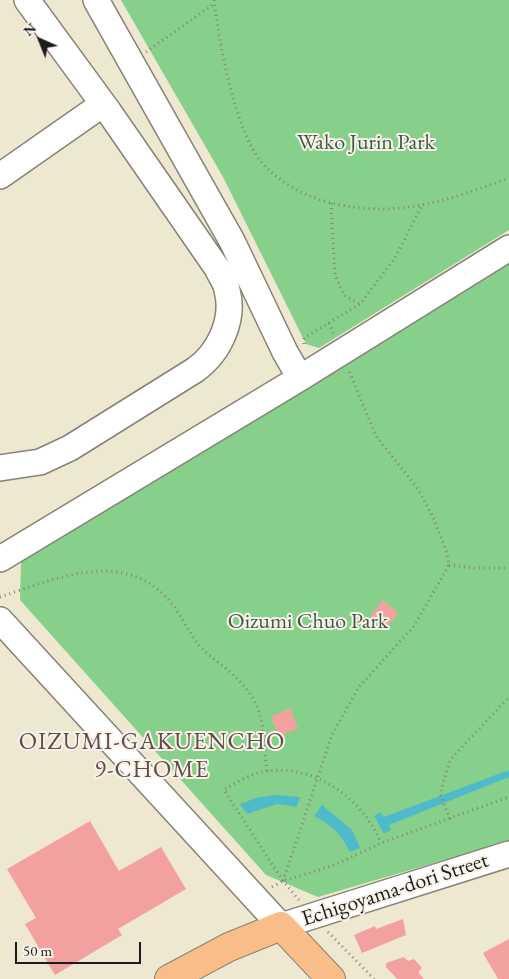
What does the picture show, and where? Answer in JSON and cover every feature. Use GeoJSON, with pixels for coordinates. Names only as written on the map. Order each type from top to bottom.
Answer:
{"type":"FeatureCollection","features":[{"type":"Feature","properties":{"kind":"main road"},"geometry":{"type":"LineString","coordinates":[[169,979],[228,947],[281,926],[331,979]]}},
{"type":"Feature","properties":{"kind":"street"},"geometry":{"type":"LineString","coordinates":[[0,468],[40,462],[70,448],[208,361],[218,346],[226,326],[228,290],[217,268],[103,104],[26,0]]}},
{"type":"Feature","properties":{"kind":"street"},"geometry":{"type":"LineString","coordinates":[[96,0],[232,241],[300,378]]}},
{"type":"Feature","properties":{"kind":"street"},"geometry":{"type":"LineString","coordinates":[[0,176],[103,104]]}},
{"type":"Feature","properties":{"kind":"street"},"geometry":{"type":"LineString","coordinates":[[0,559],[300,378],[509,248]]}},
{"type":"Feature","properties":{"kind":"street"},"geometry":{"type":"LineString","coordinates":[[0,620],[281,926]]}},
{"type":"Feature","properties":{"kind":"street","name":"Echigoyama-dori Street"},"geometry":{"type":"LineString","coordinates":[[281,926],[509,854]]}},
{"type":"Feature","properties":{"kind":"path"},"geometry":{"type":"LineString","coordinates":[[132,62],[214,2],[221,55],[250,142],[263,164],[283,181],[306,196],[360,209],[389,210],[421,206],[509,178]]}},
{"type":"Feature","properties":{"kind":"path"},"geometry":{"type":"LineString","coordinates":[[331,203],[335,276],[344,295],[360,304]]}},
{"type":"Feature","properties":{"kind":"path"},"geometry":{"type":"LineString","coordinates":[[304,338],[360,304],[395,258],[421,206]]}},
{"type":"Feature","properties":{"kind":"path"},"geometry":{"type":"LineString","coordinates":[[283,881],[332,735],[358,688],[414,626],[449,565],[440,533],[418,489],[376,436],[342,352]]}},
{"type":"Feature","properties":{"kind":"path"},"geometry":{"type":"LineString","coordinates":[[449,565],[474,568],[509,568]]}},
{"type":"Feature","properties":{"kind":"path"},"geometry":{"type":"LineString","coordinates":[[0,597],[87,571],[127,574],[156,588],[167,598],[199,645],[242,684],[258,706],[262,722],[267,771]]}},
{"type":"Feature","properties":{"kind":"path"},"geometry":{"type":"LineString","coordinates":[[450,819],[440,794],[450,760],[509,696]]}},
{"type":"Feature","properties":{"kind":"path"},"geometry":{"type":"LineString","coordinates":[[283,881],[224,790],[243,779],[267,771],[292,772],[318,779],[344,794],[356,805],[372,825],[381,843]]}},
{"type":"Feature","properties":{"kind":"path"},"geometry":{"type":"LineString","coordinates":[[283,881],[335,866],[381,843],[509,797]]}},
{"type":"Feature","properties":{"kind":"path"},"geometry":{"type":"LineString","coordinates":[[312,916],[374,979]]}},
{"type":"Feature","properties":{"kind":"green space","name":"Wako Jurin Park"},"geometry":{"type":"Polygon","coordinates":[[[121,0],[509,0],[509,230],[319,348],[306,344],[223,177],[121,0]]]}},
{"type":"Feature","properties":{"kind":"green space","name":"Oizumi Chuo Park"},"geometry":{"type":"Polygon","coordinates":[[[509,264],[509,841],[318,897],[266,875],[20,600],[21,562],[509,264]]]}},
{"type":"Feature","properties":{"kind":"water"},"geometry":{"type":"Polygon","coordinates":[[[509,770],[509,777],[389,825],[391,830],[384,834],[374,816],[380,812],[384,817],[509,770]]]}},
{"type":"Feature","properties":{"kind":"water"},"geometry":{"type":"Polygon","coordinates":[[[275,795],[300,797],[297,807],[277,804],[247,814],[240,804],[256,798],[275,795]]]}},
{"type":"Feature","properties":{"kind":"water"},"geometry":{"type":"Polygon","coordinates":[[[322,805],[352,830],[360,848],[350,852],[335,831],[314,816],[322,805]]]}},
{"type":"Feature","properties":{"kind":"building"},"geometry":{"type":"Polygon","coordinates":[[[383,600],[398,613],[386,629],[370,616],[383,600]]]}},
{"type":"Feature","properties":{"kind":"building"},"geometry":{"type":"Polygon","coordinates":[[[290,708],[298,728],[279,736],[271,717],[290,708]]]}},
{"type":"Feature","properties":{"kind":"building"},"geometry":{"type":"Polygon","coordinates":[[[90,821],[119,871],[161,847],[186,889],[118,929],[122,935],[55,975],[25,924],[36,918],[7,869],[90,821]]]}},
{"type":"Feature","properties":{"kind":"building"},"geometry":{"type":"Polygon","coordinates":[[[403,919],[406,935],[362,953],[354,935],[375,926],[376,929],[403,919]]]}},
{"type":"Feature","properties":{"kind":"building"},"geometry":{"type":"Polygon","coordinates":[[[509,939],[509,979],[498,979],[483,953],[509,939]]]}},
{"type":"Feature","properties":{"kind":"building"},"geometry":{"type":"Polygon","coordinates":[[[404,957],[408,961],[414,959],[422,968],[418,972],[424,979],[397,979],[386,967],[386,963],[404,957]]]}},
{"type":"Feature","properties":{"kind":"district","name":"OIZUMI-GAKUENCHO 9-CHOME"},"geometry":{"type":"Point","coordinates":[152,756]}}]}
